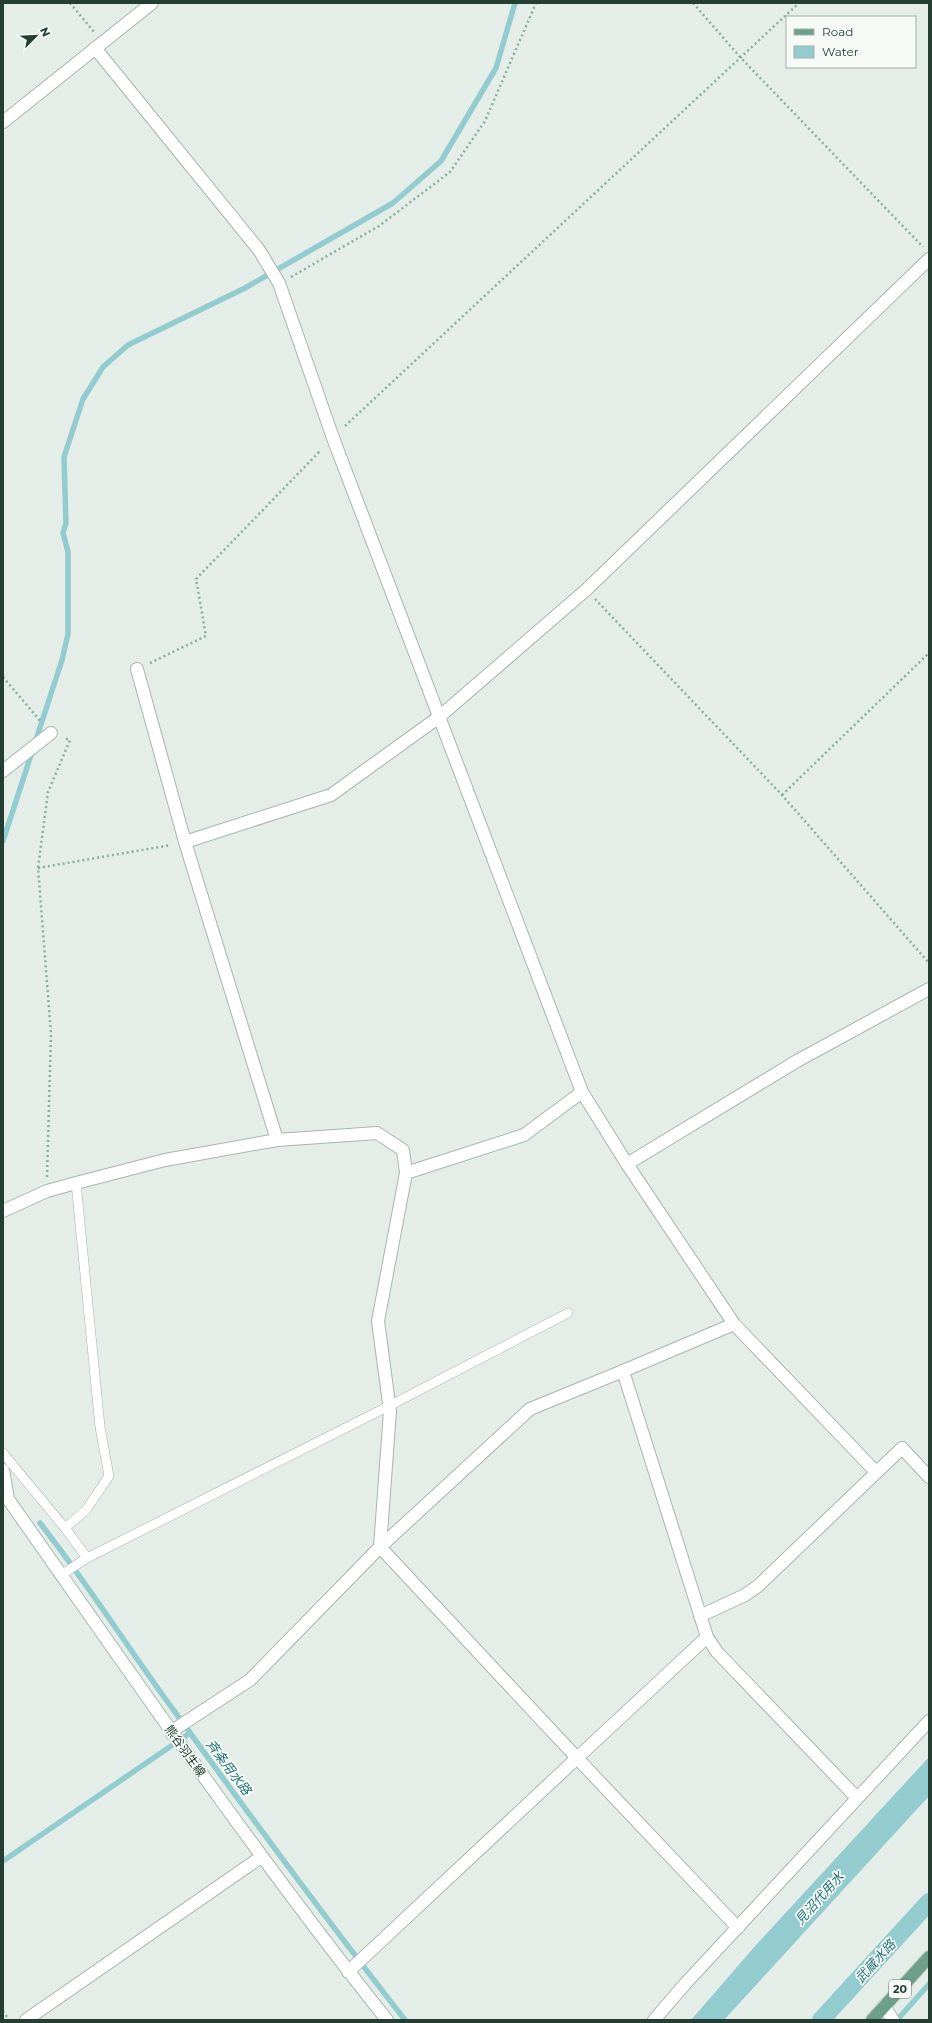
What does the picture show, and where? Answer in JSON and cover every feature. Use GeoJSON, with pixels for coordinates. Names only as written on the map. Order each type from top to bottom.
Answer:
{"type":"FeatureCollection","features":[{"type":"Feature","properties":{"kind":"main road","name":"20"},"geometry":{"type":"LineString","coordinates":[[872,2020],[929,1957]]}},
{"type":"Feature","properties":{"kind":"street"},"geometry":{"type":"LineString","coordinates":[[3,122],[152,3]]}},
{"type":"Feature","properties":{"kind":"street"},"geometry":{"type":"LineString","coordinates":[[98,45],[259,250],[279,283],[333,438],[582,1092],[627,1164],[734,1324],[876,1472]]}},
{"type":"Feature","properties":{"kind":"street"},"geometry":{"type":"LineString","coordinates":[[185,842],[331,795],[440,718],[586,590],[929,259]]}},
{"type":"Feature","properties":{"kind":"street"},"geometry":{"type":"LineString","coordinates":[[137,669],[185,842],[277,1140]]}},
{"type":"Feature","properties":{"kind":"street"},"geometry":{"type":"LineString","coordinates":[[3,771],[51,733]]}},
{"type":"Feature","properties":{"kind":"street"},"geometry":{"type":"LineString","coordinates":[[627,1164],[797,1061],[929,989]]}},
{"type":"Feature","properties":{"kind":"street"},"geometry":{"type":"LineString","coordinates":[[406,1173],[524,1135],[582,1092]]}},
{"type":"Feature","properties":{"kind":"street"},"geometry":{"type":"LineString","coordinates":[[3,1211],[47,1192],[76,1183],[165,1160],[277,1140],[376,1133],[403,1150],[406,1173],[378,1321],[389,1406],[380,1547],[738,1928]]}},
{"type":"Feature","properties":{"kind":"street"},"geometry":{"type":"LineString","coordinates":[[174,1731],[250,1680],[380,1547],[530,1408],[734,1324]]}},
{"type":"Feature","properties":{"kind":"street"},"geometry":{"type":"LineString","coordinates":[[623,1371],[707,1637],[717,1652],[857,1798]]}},
{"type":"Feature","properties":{"kind":"street"},"geometry":{"type":"LineString","coordinates":[[700,1616],[752,1591],[902,1448],[929,1477]]}},
{"type":"Feature","properties":{"kind":"street","name":"熊谷羽生線"},"geometry":{"type":"LineString","coordinates":[[3,1470],[8,1499],[63,1574],[262,1857],[351,1970],[387,2020]]}},
{"type":"Feature","properties":{"kind":"street"},"geometry":{"type":"LineString","coordinates":[[351,1970],[707,1637]]}},
{"type":"Feature","properties":{"kind":"street"},"geometry":{"type":"LineString","coordinates":[[654,2020],[929,1721]]}},
{"type":"Feature","properties":{"kind":"street"},"geometry":{"type":"LineString","coordinates":[[26,2020],[262,1857]]}},
{"type":"Feature","properties":{"kind":"street"},"geometry":{"type":"LineString","coordinates":[[884,2006],[892,2018]]}},
{"type":"Feature","properties":{"kind":"lane"},"geometry":{"type":"LineString","coordinates":[[65,1528],[86,1510],[109,1476],[100,1427],[76,1183]]}},
{"type":"Feature","properties":{"kind":"lane"},"geometry":{"type":"LineString","coordinates":[[63,1574],[86,1559],[389,1406],[568,1313]]}},
{"type":"Feature","properties":{"kind":"lane"},"geometry":{"type":"LineString","coordinates":[[3,1453],[65,1528],[86,1559]]}},
{"type":"Feature","properties":{"kind":"path"},"geometry":{"type":"LineString","coordinates":[[70,3],[98,45]]}},
{"type":"Feature","properties":{"kind":"path"},"geometry":{"type":"LineString","coordinates":[[279,283],[379,226],[450,172],[485,121],[536,3]]}},
{"type":"Feature","properties":{"kind":"path"},"geometry":{"type":"LineString","coordinates":[[693,3],[740,56],[924,248]]}},
{"type":"Feature","properties":{"kind":"path"},"geometry":{"type":"LineString","coordinates":[[137,669],[206,636],[196,579],[333,438],[740,56],[799,3]]}},
{"type":"Feature","properties":{"kind":"path"},"geometry":{"type":"LineString","coordinates":[[586,590],[782,795],[929,963]]}},
{"type":"Feature","properties":{"kind":"path"},"geometry":{"type":"LineString","coordinates":[[782,795],[929,653]]}},
{"type":"Feature","properties":{"kind":"path"},"geometry":{"type":"LineString","coordinates":[[3,677],[51,733],[70,740],[48,792],[38,868],[51,1034],[47,1192]]}},
{"type":"Feature","properties":{"kind":"path"},"geometry":{"type":"LineString","coordinates":[[38,868],[185,842]]}},
{"type":"Feature","properties":{"kind":"path"},"geometry":{"type":"LineString","coordinates":[[3,2011],[9,2020]]}},
{"type":"Feature","properties":{"kind":"water","name":"見沼代用水"},"geometry":{"type":"Polygon","coordinates":[[[929,1757],[929,1796],[724,2020],[691,2020],[756,1945],[929,1757]]]}},
{"type":"Feature","properties":{"kind":"waterway"},"geometry":{"type":"LineString","coordinates":[[3,841],[62,660],[68,634],[68,552],[63,533],[66,523],[64,457],[83,399],[103,367],[128,345],[245,288],[393,203],[441,161],[496,68],[515,3]]}},
{"type":"Feature","properties":{"kind":"waterway","name":"斉条用水路"},"geometry":{"type":"LineString","coordinates":[[40,1523],[260,1829],[405,2020]]}},
{"type":"Feature","properties":{"kind":"waterway"},"geometry":{"type":"LineString","coordinates":[[3,1861],[190,1733]]}},
{"type":"Feature","properties":{"kind":"waterway","name":"武蔵水路"},"geometry":{"type":"LineString","coordinates":[[821,2020],[929,1902]]}},
{"type":"Feature","properties":{"kind":"waterway"},"geometry":{"type":"LineString","coordinates":[[897,2020],[929,1984]]}}]}
